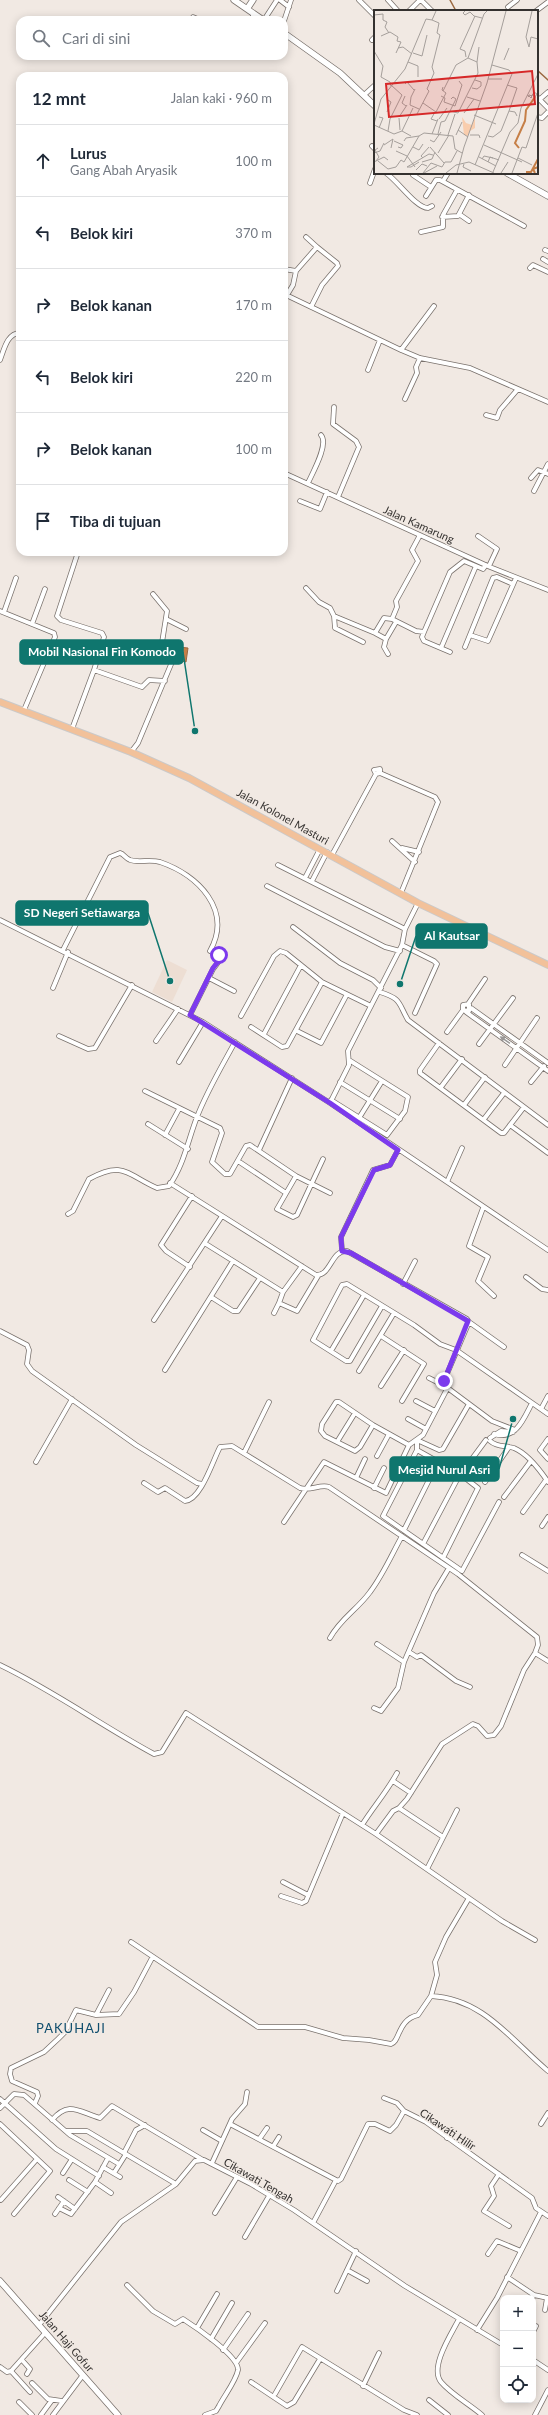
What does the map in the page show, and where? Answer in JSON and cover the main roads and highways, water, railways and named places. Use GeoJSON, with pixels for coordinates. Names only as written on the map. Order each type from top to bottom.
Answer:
{"type":"FeatureCollection","features":[{"type":"Feature","properties":{"kind":"main road","name":"Jalan Kolonel Masturi"},"geometry":{"type":"LineString","coordinates":[[0,702],[131,752],[216,791],[418,903],[548,965]]}},
{"type":"Feature","properties":{"kind":"waterway"},"geometry":{"type":"LineString","coordinates":[[450,0],[455,10]]}},
{"type":"Feature","properties":{"kind":"waterway"},"geometry":{"type":"LineString","coordinates":[[538,71],[548,80]]}},
{"type":"Feature","properties":{"kind":"place","name":"Mobil Nasional Fin Komodo"},"geometry":{"type":"Point","coordinates":[195,731]}},
{"type":"Feature","properties":{"kind":"place","name":"SD Negeri Setiawarga"},"geometry":{"type":"Point","coordinates":[170,981]}},
{"type":"Feature","properties":{"kind":"place","name":"Al Kautsar"},"geometry":{"type":"Point","coordinates":[400,984]}},
{"type":"Feature","properties":{"kind":"place","name":"Mesjid Nurul Asri"},"geometry":{"type":"Point","coordinates":[513,1419]}},
{"type":"Feature","properties":{"kind":"district","name":"PAKUHAJI"},"geometry":{"type":"Point","coordinates":[71,2028]}}]}
